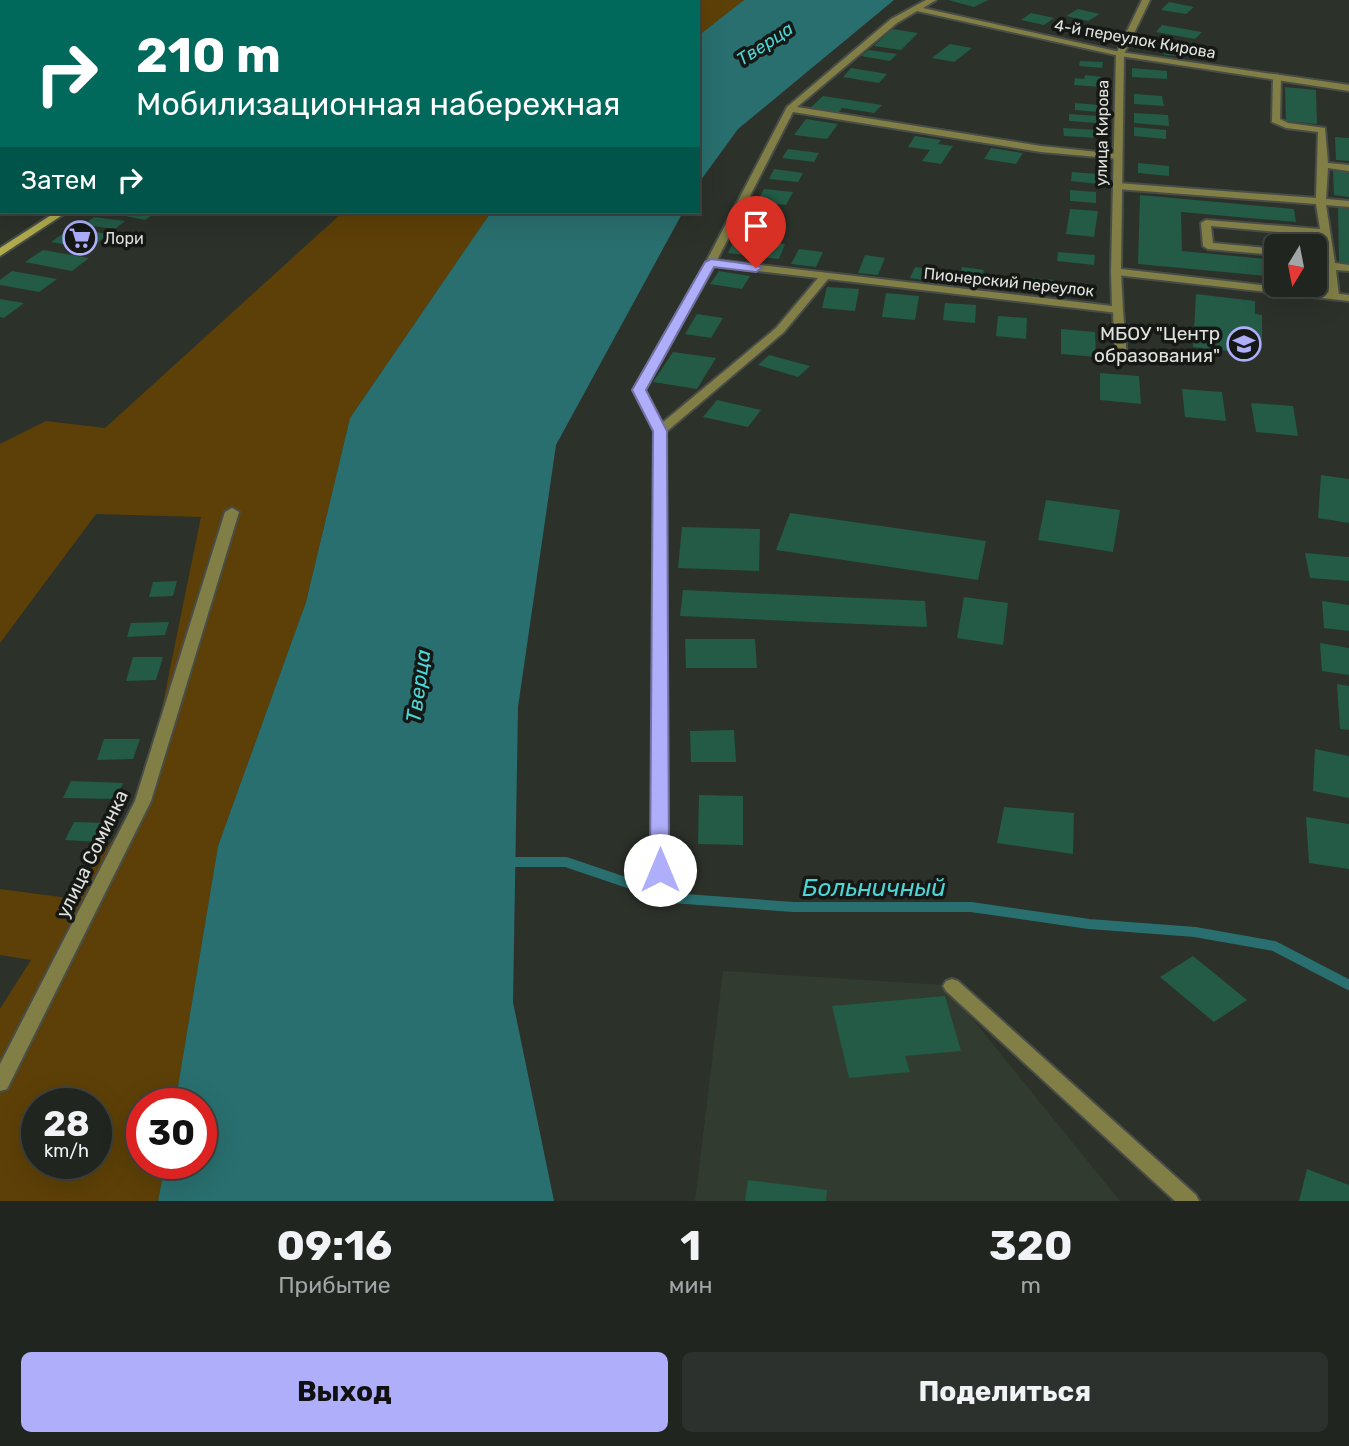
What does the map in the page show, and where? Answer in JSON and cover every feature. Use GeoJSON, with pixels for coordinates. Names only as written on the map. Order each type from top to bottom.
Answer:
{"type":"FeatureCollection","features":[{"type":"Feature","properties":{"kind":"main road"},"geometry":{"type":"LineString","coordinates":[[0,253],[59,214]]}},
{"type":"Feature","properties":{"kind":"street"},"geometry":{"type":"LineString","coordinates":[[660,870],[660,431],[639,390],[711,262],[790,109],[894,21],[932,0]]}},
{"type":"Feature","properties":{"kind":"street","name":"улица Кирова"},"geometry":{"type":"LineString","coordinates":[[1116,272],[1119,54],[1146,0]]}},
{"type":"Feature","properties":{"kind":"street","name":"4-й переулок Кирова"},"geometry":{"type":"LineString","coordinates":[[917,9],[1119,54],[1349,88]]}},
{"type":"Feature","properties":{"kind":"street"},"geometry":{"type":"LineString","coordinates":[[1277,77],[1275,120],[1286,125],[1322,130],[1321,201],[1334,296]]}},
{"type":"Feature","properties":{"kind":"street"},"geometry":{"type":"LineString","coordinates":[[790,109],[1041,149],[1117,157]]}},
{"type":"Feature","properties":{"kind":"street"},"geometry":{"type":"LineString","coordinates":[[1323,165],[1349,168]]}},
{"type":"Feature","properties":{"kind":"street"},"geometry":{"type":"LineString","coordinates":[[1117,186],[1349,204]]}},
{"type":"Feature","properties":{"kind":"street"},"geometry":{"type":"LineString","coordinates":[[1264,251],[1208,246],[1206,223],[1326,233]]}},
{"type":"Feature","properties":{"kind":"street"},"geometry":{"type":"LineString","coordinates":[[1327,260],[1349,268]]}},
{"type":"Feature","properties":{"kind":"street","name":"Пионерский переулок"},"geometry":{"type":"LineString","coordinates":[[711,262],[1118,310],[1116,272],[1349,298]]}},
{"type":"Feature","properties":{"kind":"street"},"geometry":{"type":"LineString","coordinates":[[660,431],[780,330],[824,277]]}},
{"type":"Feature","properties":{"kind":"street"},"geometry":{"type":"LineString","coordinates":[[1118,310],[1121,359]]}},
{"type":"Feature","properties":{"kind":"street","name":"улица Соминка"},"geometry":{"type":"LineString","coordinates":[[0,1083],[143,801],[232,512]]}},
{"type":"Feature","properties":{"kind":"street"},"geometry":{"type":"LineString","coordinates":[[952,986],[1189,1201]]}},
{"type":"Feature","properties":{"kind":"shaded area"},"geometry":{"type":"Polygon","coordinates":[[[700,0],[744,0],[700,34],[700,0]]]}},
{"type":"Feature","properties":{"kind":"shaded area"},"geometry":{"type":"Polygon","coordinates":[[[341,214],[490,214],[350,418],[306,602],[218,846],[178,1088],[126,1088],[126,1179],[162,1179],[158,1201],[0,1201],[0,1009],[31,960],[0,955],[0,889],[68,898],[143,801],[201,517],[96,514],[0,643],[0,444],[46,421],[105,428],[341,214]]]}},
{"type":"Feature","properties":{"kind":"shaded area"},"geometry":{"type":"Polygon","coordinates":[[[723,971],[945,985],[1120,1201],[695,1201],[723,971]]]}},
{"type":"Feature","properties":{"kind":"water","name":"Тверца"},"geometry":{"type":"Polygon","coordinates":[[[744,0],[894,0],[738,129],[700,181],[700,34],[744,0]]]}},
{"type":"Feature","properties":{"kind":"water","name":"Тверца"},"geometry":{"type":"Polygon","coordinates":[[[490,214],[682,214],[556,445],[518,707],[513,1002],[554,1201],[158,1201],[162,1179],[217,1179],[217,1088],[178,1088],[218,846],[306,602],[350,418],[490,214]]]}},
{"type":"Feature","properties":{"kind":"building"},"geometry":{"type":"Polygon","coordinates":[[[948,0],[988,0],[974,7],[948,0]]]}},
{"type":"Feature","properties":{"kind":"building"},"geometry":{"type":"Polygon","coordinates":[[[1169,2],[1194,7],[1186,14],[1161,10],[1169,2]]]}},
{"type":"Feature","properties":{"kind":"building"},"geometry":{"type":"Polygon","coordinates":[[[1078,9],[1100,14],[1088,21],[1066,16],[1078,9]]]}},
{"type":"Feature","properties":{"kind":"building"},"geometry":{"type":"Polygon","coordinates":[[[1031,13],[1054,18],[1044,25],[1021,20],[1031,13]]]}},
{"type":"Feature","properties":{"kind":"building"},"geometry":{"type":"Polygon","coordinates":[[[1162,25],[1202,32],[1195,39],[1156,32],[1162,25]]]}},
{"type":"Feature","properties":{"kind":"building"},"geometry":{"type":"Polygon","coordinates":[[[892,29],[918,33],[901,50],[874,46],[892,29]]]}},
{"type":"Feature","properties":{"kind":"building"},"geometry":{"type":"Polygon","coordinates":[[[1164,41],[1195,43],[1195,48],[1210,49],[1211,58],[1164,55],[1164,41]]]}},
{"type":"Feature","properties":{"kind":"building"},"geometry":{"type":"Polygon","coordinates":[[[950,44],[972,48],[954,62],[932,58],[950,44]]]}},
{"type":"Feature","properties":{"kind":"building"},"geometry":{"type":"Polygon","coordinates":[[[869,50],[897,54],[890,61],[861,56],[869,50]]]}},
{"type":"Feature","properties":{"kind":"building"},"geometry":{"type":"Polygon","coordinates":[[[1080,61],[1103,62],[1102,68],[1079,66],[1080,61]]]}},
{"type":"Feature","properties":{"kind":"building"},"geometry":{"type":"Polygon","coordinates":[[[851,68],[887,74],[879,83],[843,77],[851,68]]]}},
{"type":"Feature","properties":{"kind":"building"},"geometry":{"type":"Polygon","coordinates":[[[1132,68],[1167,71],[1167,79],[1132,77],[1132,68]]]}},
{"type":"Feature","properties":{"kind":"building"},"geometry":{"type":"Polygon","coordinates":[[[1085,75],[1102,77],[1101,87],[1074,85],[1075,78],[1084,79],[1085,75]]]}},
{"type":"Feature","properties":{"kind":"building"},"geometry":{"type":"Polygon","coordinates":[[[1285,87],[1316,90],[1317,124],[1286,121],[1285,87]]]}},
{"type":"Feature","properties":{"kind":"building"},"geometry":{"type":"Polygon","coordinates":[[[1134,94],[1162,96],[1164,106],[1134,104],[1134,94]]]}},
{"type":"Feature","properties":{"kind":"building"},"geometry":{"type":"Polygon","coordinates":[[[823,96],[882,105],[874,113],[842,108],[837,114],[809,109],[823,96]]]}},
{"type":"Feature","properties":{"kind":"building"},"geometry":{"type":"Polygon","coordinates":[[[1075,103],[1099,105],[1099,112],[1075,110],[1075,103]]]}},
{"type":"Feature","properties":{"kind":"building"},"geometry":{"type":"Polygon","coordinates":[[[1134,113],[1168,115],[1169,126],[1134,123],[1134,113]]]}},
{"type":"Feature","properties":{"kind":"building"},"geometry":{"type":"Polygon","coordinates":[[[1069,114],[1097,116],[1097,123],[1069,121],[1069,114]]]}},
{"type":"Feature","properties":{"kind":"building"},"geometry":{"type":"Polygon","coordinates":[[[806,119],[838,124],[827,139],[794,135],[806,119]]]}},
{"type":"Feature","properties":{"kind":"building"},"geometry":{"type":"Polygon","coordinates":[[[1134,127],[1166,130],[1166,139],[1134,136],[1134,127]]]}},
{"type":"Feature","properties":{"kind":"building"},"geometry":{"type":"Polygon","coordinates":[[[1063,128],[1099,130],[1099,138],[1064,136],[1063,128]]]}},
{"type":"Feature","properties":{"kind":"building"},"geometry":{"type":"Polygon","coordinates":[[[915,136],[941,140],[938,144],[953,146],[941,164],[922,161],[930,150],[908,147],[915,136]]]}},
{"type":"Feature","properties":{"kind":"building"},"geometry":{"type":"Polygon","coordinates":[[[1335,137],[1349,138],[1349,161],[1336,160],[1335,137]]]}},
{"type":"Feature","properties":{"kind":"building"},"geometry":{"type":"Polygon","coordinates":[[[991,148],[1023,153],[1016,164],[984,159],[991,148]]]}},
{"type":"Feature","properties":{"kind":"building"},"geometry":{"type":"Polygon","coordinates":[[[788,149],[819,153],[814,162],[782,158],[788,149]]]}},
{"type":"Feature","properties":{"kind":"building"},"geometry":{"type":"Polygon","coordinates":[[[1138,163],[1169,166],[1169,176],[1138,173],[1138,163]]]}},
{"type":"Feature","properties":{"kind":"building"},"geometry":{"type":"Polygon","coordinates":[[[774,169],[803,173],[798,182],[769,179],[774,169]]]}},
{"type":"Feature","properties":{"kind":"building"},"geometry":{"type":"Polygon","coordinates":[[[1333,171],[1349,172],[1349,197],[1334,195],[1333,171]]]}},
{"type":"Feature","properties":{"kind":"building"},"geometry":{"type":"Polygon","coordinates":[[[1072,172],[1098,174],[1098,184],[1071,181],[1072,172]]]}},
{"type":"Feature","properties":{"kind":"building"},"geometry":{"type":"Polygon","coordinates":[[[764,189],[793,192],[786,205],[757,202],[764,189]]]}},
{"type":"Feature","properties":{"kind":"building"},"geometry":{"type":"Polygon","coordinates":[[[1070,190],[1096,192],[1096,203],[1070,201],[1070,190]]]}},
{"type":"Feature","properties":{"kind":"building"},"geometry":{"type":"Polygon","coordinates":[[[1140,195],[1294,209],[1296,222],[1181,212],[1182,251],[1264,259],[1264,276],[1138,264],[1140,195]]]}},
{"type":"Feature","properties":{"kind":"building"},"geometry":{"type":"Polygon","coordinates":[[[1338,207],[1349,209],[1349,265],[1339,263],[1338,207]]]}},
{"type":"Feature","properties":{"kind":"building"},"geometry":{"type":"Polygon","coordinates":[[[1070,209],[1098,211],[1094,237],[1066,234],[1070,209]]]}},
{"type":"Feature","properties":{"kind":"building"},"geometry":{"type":"Polygon","coordinates":[[[749,213],[776,216],[769,231],[741,228],[749,213]]]}},
{"type":"Feature","properties":{"kind":"building"},"geometry":{"type":"Polygon","coordinates":[[[116,214],[154,214],[145,220],[116,214]]]}},
{"type":"Feature","properties":{"kind":"building"},"geometry":{"type":"Polygon","coordinates":[[[94,217],[125,221],[115,229],[84,225],[94,217]]]}},
{"type":"Feature","properties":{"kind":"building","name":"Лори"},"geometry":{"type":"Polygon","coordinates":[[[71,228],[109,234],[89,249],[51,242],[71,228]]]}},
{"type":"Feature","properties":{"kind":"building"},"geometry":{"type":"Polygon","coordinates":[[[735,239],[785,244],[779,259],[728,253],[735,239]]]}},
{"type":"Feature","properties":{"kind":"building"},"geometry":{"type":"Polygon","coordinates":[[[799,249],[823,252],[816,267],[791,264],[799,249]]]}},
{"type":"Feature","properties":{"kind":"building"},"geometry":{"type":"Polygon","coordinates":[[[43,250],[89,258],[72,271],[25,262],[43,250]]]}},
{"type":"Feature","properties":{"kind":"building"},"geometry":{"type":"Polygon","coordinates":[[[1058,252],[1095,255],[1094,265],[1057,261],[1058,252]]]}},
{"type":"Feature","properties":{"kind":"building"},"geometry":{"type":"Polygon","coordinates":[[[865,255],[885,258],[878,275],[858,273],[865,255]]]}},
{"type":"Feature","properties":{"kind":"building"},"geometry":{"type":"Polygon","coordinates":[[[915,267],[935,270],[930,281],[910,278],[915,267]]]}},
{"type":"Feature","properties":{"kind":"building"},"geometry":{"type":"Polygon","coordinates":[[[962,267],[984,270],[979,286],[957,283],[962,267]]]}},
{"type":"Feature","properties":{"kind":"building"},"geometry":{"type":"Polygon","coordinates":[[[12,271],[57,279],[39,292],[0,285],[0,280],[12,271]]]}},
{"type":"Feature","properties":{"kind":"building"},"geometry":{"type":"Polygon","coordinates":[[[719,271],[750,276],[742,289],[710,284],[719,271]]]}},
{"type":"Feature","properties":{"kind":"building"},"geometry":{"type":"Polygon","coordinates":[[[1033,278],[1055,280],[1055,290],[1040,289],[1041,284],[1032,283],[1033,278]]]}},
{"type":"Feature","properties":{"kind":"building"},"geometry":{"type":"Polygon","coordinates":[[[827,287],[859,289],[855,311],[822,308],[827,287]]]}},
{"type":"Feature","properties":{"kind":"building"},"geometry":{"type":"Polygon","coordinates":[[[886,293],[919,296],[915,320],[882,317],[886,293]]]}},
{"type":"Feature","properties":{"kind":"building"},"geometry":{"type":"Polygon","coordinates":[[[1196,294],[1255,301],[1255,314],[1262,315],[1262,339],[1254,338],[1255,354],[1193,347],[1196,294]]]}},
{"type":"Feature","properties":{"kind":"building"},"geometry":{"type":"Polygon","coordinates":[[[0,299],[24,303],[4,318],[0,317],[0,299]]]}},
{"type":"Feature","properties":{"kind":"building"},"geometry":{"type":"Polygon","coordinates":[[[945,303],[976,305],[975,323],[943,320],[945,303]]]}},
{"type":"Feature","properties":{"kind":"building"},"geometry":{"type":"Polygon","coordinates":[[[697,314],[723,318],[711,338],[685,334],[697,314]]]}},
{"type":"Feature","properties":{"kind":"building"},"geometry":{"type":"Polygon","coordinates":[[[998,316],[1027,318],[1026,339],[996,336],[998,316]]]}},
{"type":"Feature","properties":{"kind":"building"},"geometry":{"type":"Polygon","coordinates":[[[1061,329],[1095,332],[1096,357],[1061,354],[1061,329]]]}},
{"type":"Feature","properties":{"kind":"building"},"geometry":{"type":"Polygon","coordinates":[[[673,352],[716,358],[697,389],[653,382],[673,352]]]}},
{"type":"Feature","properties":{"kind":"building"},"geometry":{"type":"Polygon","coordinates":[[[769,355],[810,366],[798,377],[758,365],[769,355]]]}},
{"type":"Feature","properties":{"kind":"building"},"geometry":{"type":"Polygon","coordinates":[[[1100,373],[1139,376],[1141,404],[1100,400],[1100,373]]]}},
{"type":"Feature","properties":{"kind":"building"},"geometry":{"type":"Polygon","coordinates":[[[1182,389],[1222,392],[1226,421],[1185,417],[1182,389]]]}},
{"type":"Feature","properties":{"kind":"building"},"geometry":{"type":"Polygon","coordinates":[[[717,400],[761,410],[748,427],[703,417],[717,400]]]}},
{"type":"Feature","properties":{"kind":"building"},"geometry":{"type":"Polygon","coordinates":[[[1251,403],[1293,406],[1298,436],[1256,432],[1251,403]]]}},
{"type":"Feature","properties":{"kind":"building"},"geometry":{"type":"Polygon","coordinates":[[[1321,475],[1349,479],[1349,523],[1318,518],[1321,475]]]}},
{"type":"Feature","properties":{"kind":"building"},"geometry":{"type":"Polygon","coordinates":[[[1046,500],[1120,510],[1113,552],[1038,540],[1046,500]]]}},
{"type":"Feature","properties":{"kind":"building"},"geometry":{"type":"Polygon","coordinates":[[[790,513],[986,541],[978,580],[776,550],[790,513]]]}},
{"type":"Feature","properties":{"kind":"building"},"geometry":{"type":"Polygon","coordinates":[[[682,527],[760,529],[759,571],[678,568],[682,527]]]}},
{"type":"Feature","properties":{"kind":"building"},"geometry":{"type":"Polygon","coordinates":[[[1305,553],[1349,557],[1349,581],[1310,578],[1305,553]]]}},
{"type":"Feature","properties":{"kind":"building"},"geometry":{"type":"Polygon","coordinates":[[[177,581],[173,596],[149,597],[153,582],[177,581]]]}},
{"type":"Feature","properties":{"kind":"building"},"geometry":{"type":"Polygon","coordinates":[[[683,590],[925,601],[927,627],[680,616],[683,590]]]}},
{"type":"Feature","properties":{"kind":"building"},"geometry":{"type":"Polygon","coordinates":[[[964,597],[1008,603],[1003,645],[957,638],[964,597]]]}},
{"type":"Feature","properties":{"kind":"building"},"geometry":{"type":"Polygon","coordinates":[[[1322,601],[1349,605],[1349,631],[1324,628],[1322,601]]]}},
{"type":"Feature","properties":{"kind":"building"},"geometry":{"type":"Polygon","coordinates":[[[169,622],[165,635],[127,637],[131,623],[169,622]]]}},
{"type":"Feature","properties":{"kind":"building"},"geometry":{"type":"Polygon","coordinates":[[[685,639],[755,639],[757,668],[686,668],[685,639]]]}},
{"type":"Feature","properties":{"kind":"building"},"geometry":{"type":"Polygon","coordinates":[[[1320,643],[1349,648],[1349,675],[1322,671],[1320,643]]]}},
{"type":"Feature","properties":{"kind":"building"},"geometry":{"type":"Polygon","coordinates":[[[133,657],[163,657],[156,680],[126,681],[133,657]]]}},
{"type":"Feature","properties":{"kind":"building"},"geometry":{"type":"Polygon","coordinates":[[[1337,684],[1349,686],[1349,730],[1340,729],[1337,684]]]}},
{"type":"Feature","properties":{"kind":"building"},"geometry":{"type":"Polygon","coordinates":[[[734,730],[736,762],[691,762],[690,731],[734,730]]]}},
{"type":"Feature","properties":{"kind":"building"},"geometry":{"type":"Polygon","coordinates":[[[104,739],[140,739],[133,759],[97,760],[104,739]]]}},
{"type":"Feature","properties":{"kind":"building"},"geometry":{"type":"Polygon","coordinates":[[[1315,749],[1349,756],[1349,798],[1313,791],[1315,749]]]}},
{"type":"Feature","properties":{"kind":"building"},"geometry":{"type":"Polygon","coordinates":[[[71,781],[123,783],[116,799],[63,798],[71,781]]]}},
{"type":"Feature","properties":{"kind":"building"},"geometry":{"type":"Polygon","coordinates":[[[699,795],[743,796],[743,845],[698,844],[699,795]]]}},
{"type":"Feature","properties":{"kind":"building"},"geometry":{"type":"Polygon","coordinates":[[[1004,807],[1074,813],[1073,854],[997,843],[1004,807]]]}},
{"type":"Feature","properties":{"kind":"building"},"geometry":{"type":"Polygon","coordinates":[[[1306,817],[1349,824],[1349,869],[1309,863],[1306,817]]]}},
{"type":"Feature","properties":{"kind":"building"},"geometry":{"type":"Polygon","coordinates":[[[74,822],[108,823],[100,842],[65,840],[74,822]]]}},
{"type":"Feature","properties":{"kind":"building"},"geometry":{"type":"Polygon","coordinates":[[[1193,956],[1247,1000],[1214,1022],[1160,977],[1193,956]]]}},
{"type":"Feature","properties":{"kind":"building"},"geometry":{"type":"Polygon","coordinates":[[[945,996],[961,1051],[905,1056],[910,1072],[849,1078],[832,1006],[945,996]]]}},
{"type":"Feature","properties":{"kind":"building"},"geometry":{"type":"Polygon","coordinates":[[[1307,1169],[1349,1185],[1349,1201],[1299,1201],[1307,1169]]]}},
{"type":"Feature","properties":{"kind":"building"},"geometry":{"type":"Polygon","coordinates":[[[748,1180],[827,1190],[826,1201],[745,1201],[748,1180]]]}},
{"type":"Feature","properties":{"kind":"waterway","name":"Больничный"},"geometry":{"type":"LineString","coordinates":[[506,862],[566,862],[672,898],[793,907],[971,907],[1089,924],[1195,932],[1274,946],[1349,985]]}},
{"type":"Feature","properties":{"kind":"place","name":"Лори"},"geometry":{"type":"Point","coordinates":[80,238]}},
{"type":"Feature","properties":{"kind":"place","name":"МБОУ \"Центр образования\""},"geometry":{"type":"Point","coordinates":[1244,344]}},
{"type":"Feature","properties":{"kind":"route"},"geometry":{"type":"LineString","coordinates":[[660,870],[660,431],[639,390],[711,262],[756,268]]}}]}
